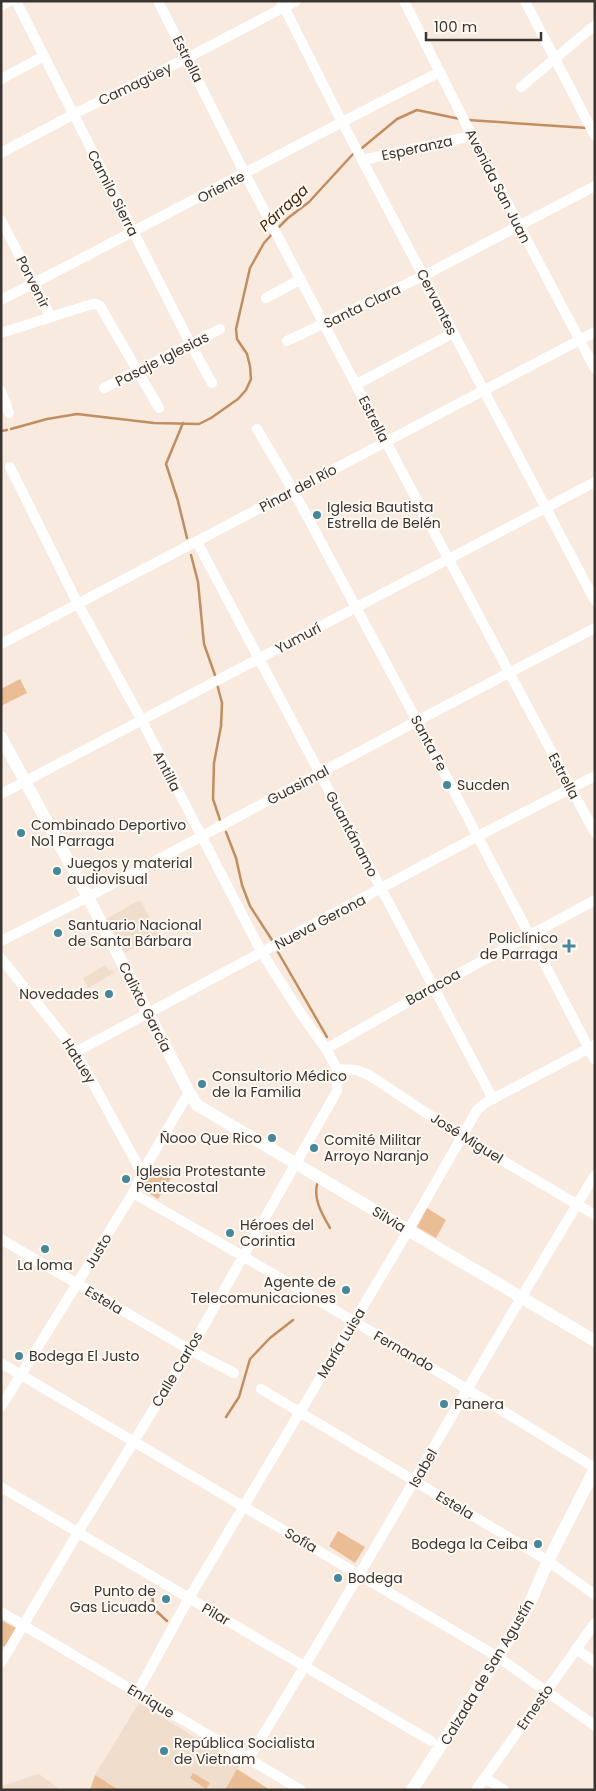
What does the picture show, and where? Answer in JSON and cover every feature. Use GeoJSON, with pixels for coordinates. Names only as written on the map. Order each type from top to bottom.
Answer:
{"type":"FeatureCollection","features":[{"type":"Feature","properties":{"kind":"main road","name":"Calixto García"},"geometry":{"type":"LineString","coordinates":[[1,738],[149,1013],[188,1092]]}},
{"type":"Feature","properties":{"kind":"main road","name":"Silvia"},"geometry":{"type":"LineString","coordinates":[[188,1092],[197,1104],[595,1342]]}},
{"type":"Feature","properties":{"kind":"main road","name":"Calzada de San Agustín"},"geometry":{"type":"LineString","coordinates":[[412,1790],[529,1605],[548,1561],[595,1469]]}},
{"type":"Feature","properties":{"kind":"street"},"geometry":{"type":"LineString","coordinates":[[1,6],[9,1]]}},
{"type":"Feature","properties":{"kind":"street","name":"Camilo Sierra"},"geometry":{"type":"LineString","coordinates":[[16,1],[133,233],[212,383]]}},
{"type":"Feature","properties":{"kind":"street","name":"Estrella"},"geometry":{"type":"LineString","coordinates":[[158,1],[245,174],[595,833]]}},
{"type":"Feature","properties":{"kind":"street","name":"Camagüey"},"geometry":{"type":"LineString","coordinates":[[1,154],[74,114],[187,58],[283,4],[296,1]]}},
{"type":"Feature","properties":{"kind":"street","name":"Avenida San Juan"},"geometry":{"type":"LineString","coordinates":[[404,1],[457,107],[595,369]]}},
{"type":"Feature","properties":{"kind":"street"},"geometry":{"type":"LineString","coordinates":[[525,1],[595,136]]}},
{"type":"Feature","properties":{"kind":"street","name":"Cervantes"},"geometry":{"type":"LineString","coordinates":[[283,4],[342,122],[595,601]]}},
{"type":"Feature","properties":{"kind":"street"},"geometry":{"type":"LineString","coordinates":[[521,87],[595,25]]}},
{"type":"Feature","properties":{"kind":"street"},"geometry":{"type":"LineString","coordinates":[[1,79],[44,56]]}},
{"type":"Feature","properties":{"kind":"street","name":"Oriente"},"geometry":{"type":"LineString","coordinates":[[1,300],[440,72]]}},
{"type":"Feature","properties":{"kind":"street","name":"Esperanza"},"geometry":{"type":"LineString","coordinates":[[359,153],[470,132]]}},
{"type":"Feature","properties":{"kind":"street","name":"Santa Clara"},"geometry":{"type":"LineString","coordinates":[[287,341],[424,276],[595,186]]}},
{"type":"Feature","properties":{"kind":"street","name":"Porvenir"},"geometry":{"type":"LineString","coordinates":[[1,220],[51,317]]}},
{"type":"Feature","properties":{"kind":"street"},"geometry":{"type":"LineString","coordinates":[[266,298],[301,279]]}},
{"type":"Feature","properties":{"kind":"street"},"geometry":{"type":"LineString","coordinates":[[1,333],[89,305],[95,304],[100,306],[159,408]]}},
{"type":"Feature","properties":{"kind":"street","name":"Pasaje Iglesias"},"geometry":{"type":"LineString","coordinates":[[104,388],[220,329]]}},
{"type":"Feature","properties":{"kind":"street","name":"Pinar del Río"},"geometry":{"type":"LineString","coordinates":[[1,644],[595,332]]}},
{"type":"Feature","properties":{"kind":"street"},"geometry":{"type":"LineString","coordinates":[[357,384],[453,333]]}},
{"type":"Feature","properties":{"kind":"street"},"geometry":{"type":"LineString","coordinates":[[1,391],[9,413]]}},
{"type":"Feature","properties":{"kind":"street","name":"Santa Fe"},"geometry":{"type":"LineString","coordinates":[[257,429],[293,490],[417,721],[529,934],[591,1046],[595,1060]]}},
{"type":"Feature","properties":{"kind":"street","name":"Antilla"},"geometry":{"type":"LineString","coordinates":[[10,467],[78,604],[141,719],[262,953],[326,1049],[337,1069]]}},
{"type":"Feature","properties":{"kind":"street","name":"Yumurí"},"geometry":{"type":"LineString","coordinates":[[1,794],[595,482]]}},
{"type":"Feature","properties":{"kind":"street","name":"Guantánamo"},"geometry":{"type":"LineString","coordinates":[[198,542],[493,1099]]}},
{"type":"Feature","properties":{"kind":"street","name":"Guasimal"},"geometry":{"type":"LineString","coordinates":[[1,941],[88,898],[417,721],[595,628]]}},
{"type":"Feature","properties":{"kind":"street","name":"Nueva Gerona"},"geometry":{"type":"LineString","coordinates":[[74,1053],[478,836],[595,776]]}},
{"type":"Feature","properties":{"kind":"street","name":"Baracoa"},"geometry":{"type":"LineString","coordinates":[[326,1049],[529,934],[595,900]]}},
{"type":"Feature","properties":{"kind":"street","name":"Hatuey"},"geometry":{"type":"LineString","coordinates":[[1,958],[74,1053],[142,1173]]}},
{"type":"Feature","properties":{"kind":"street","name":"María Luisa"},"geometry":{"type":"LineString","coordinates":[[136,1693],[189,1598],[408,1231],[477,1110],[480,1106],[591,1046]]}},
{"type":"Feature","properties":{"kind":"street","name":"José Miguel"},"geometry":{"type":"LineString","coordinates":[[337,1069],[356,1070],[369,1075],[461,1136],[595,1215]]}},
{"type":"Feature","properties":{"kind":"street","name":"Calle Carlos"},"geometry":{"type":"LineString","coordinates":[[1,1663],[77,1533],[190,1350],[337,1091],[337,1069]]}},
{"type":"Feature","properties":{"kind":"street","name":"Justo"},"geometry":{"type":"LineString","coordinates":[[1,1407],[133,1194],[142,1173],[188,1092]]}},
{"type":"Feature","properties":{"kind":"street","name":"Isabel"},"geometry":{"type":"LineString","coordinates":[[248,1759],[306,1666],[595,1176]]}},
{"type":"Feature","properties":{"kind":"street","name":"Fernando"},"geometry":{"type":"LineString","coordinates":[[133,1194],[243,1256],[468,1389],[595,1469]]}},
{"type":"Feature","properties":{"kind":"street","name":"Estela"},"geometry":{"type":"LineString","coordinates":[[1,1239],[190,1350],[234,1373]]}},
{"type":"Feature","properties":{"kind":"street","name":"Sofía"},"geometry":{"type":"LineString","coordinates":[[1,1362],[498,1656],[595,1726]]}},
{"type":"Feature","properties":{"kind":"street","name":"Estela"},"geometry":{"type":"LineString","coordinates":[[261,1389],[548,1561],[595,1595]]}},
{"type":"Feature","properties":{"kind":"street","name":"Pilar"},"geometry":{"type":"LineString","coordinates":[[1,1487],[306,1666],[438,1747]]}},
{"type":"Feature","properties":{"kind":"street","name":"Enrique"},"geometry":{"type":"LineString","coordinates":[[1,1612],[301,1790]]}},
{"type":"Feature","properties":{"kind":"street","name":"Ernesto"},"geometry":{"type":"LineString","coordinates":[[476,1790],[595,1623]]}},
{"type":"Feature","properties":{"kind":"street"},"geometry":{"type":"LineString","coordinates":[[576,1649],[595,1662]]}},
{"type":"Feature","properties":{"kind":"street"},"geometry":{"type":"LineString","coordinates":[[485,1778],[504,1790]]}},
{"type":"Feature","properties":{"kind":"shaded area"},"geometry":{"type":"Polygon","coordinates":[[[20,679],[27,693],[1,706],[1,689],[20,679]]]}},
{"type":"Feature","properties":{"kind":"shaded area"},"geometry":{"type":"Polygon","coordinates":[[[140,900],[159,935],[125,953],[106,919],[140,900]]]}},
{"type":"Feature","properties":{"kind":"shaded area"},"geometry":{"type":"Polygon","coordinates":[[[106,965],[109,971],[112,970],[114,973],[88,988],[83,978],[106,965]]]}},
{"type":"Feature","properties":{"kind":"shaded area"},"geometry":{"type":"Polygon","coordinates":[[[150,1166],[171,1178],[158,1199],[138,1186],[150,1166]]]}},
{"type":"Feature","properties":{"kind":"shaded area"},"geometry":{"type":"Polygon","coordinates":[[[427,1208],[446,1220],[436,1238],[417,1227],[427,1208]]]}},
{"type":"Feature","properties":{"kind":"shaded area"},"geometry":{"type":"Polygon","coordinates":[[[338,1531],[365,1547],[355,1563],[329,1546],[338,1531]]]}},
{"type":"Feature","properties":{"kind":"shaded area"},"geometry":{"type":"Polygon","coordinates":[[[1,1620],[16,1628],[5,1647],[1,1645],[1,1620]]]}},
{"type":"Feature","properties":{"kind":"shaded area","name":"República Socialista de Vietnam"},"geometry":{"type":"Polygon","coordinates":[[[139,1703],[240,1765],[225,1790],[119,1790],[95,1775],[139,1703]]]}},
{"type":"Feature","properties":{"kind":"shaded area"},"geometry":{"type":"Polygon","coordinates":[[[237,1769],[270,1790],[225,1790],[237,1769]]]}},
{"type":"Feature","properties":{"kind":"shaded area"},"geometry":{"type":"Polygon","coordinates":[[[193,1773],[210,1783],[206,1789],[190,1778],[193,1773]]]}},
{"type":"Feature","properties":{"kind":"shaded area"},"geometry":{"type":"Polygon","coordinates":[[[39,1774],[61,1790],[1,1790],[1,1786],[39,1774]]]}},
{"type":"Feature","properties":{"kind":"shaded area"},"geometry":{"type":"Polygon","coordinates":[[[95,1775],[119,1790],[90,1790],[95,1775]]]}},
{"type":"Feature","properties":{"kind":"waterway","name":"Párraga"},"geometry":{"type":"LineString","coordinates":[[362,148],[397,119],[417,110],[460,119]]}},
{"type":"Feature","properties":{"kind":"waterway","name":"Párraga"},"geometry":{"type":"LineString","coordinates":[[468,120],[587,128]]}},
{"type":"Feature","properties":{"kind":"waterway","name":"Párraga"},"geometry":{"type":"LineString","coordinates":[[277,229],[309,202],[353,154]]}},
{"type":"Feature","properties":{"kind":"waterway","name":"Párraga"},"geometry":{"type":"LineString","coordinates":[[11,429],[47,419],[77,414],[154,423],[199,424],[238,399],[246,390],[251,379],[247,354],[237,339],[236,329],[250,268],[264,243],[273,233]]}},
{"type":"Feature","properties":{"kind":"waterway"},"geometry":{"type":"LineString","coordinates":[[183,423],[166,464],[187,538]]}},
{"type":"Feature","properties":{"kind":"waterway","name":"Párraga"},"geometry":{"type":"LineString","coordinates":[[1,431],[7,430]]}},
{"type":"Feature","properties":{"kind":"waterway"},"geometry":{"type":"LineString","coordinates":[[191,555],[198,582],[204,644],[216,678]]}},
{"type":"Feature","properties":{"kind":"waterway"},"geometry":{"type":"LineString","coordinates":[[217,684],[222,703],[221,726],[214,763],[213,799],[220,820]]}},
{"type":"Feature","properties":{"kind":"waterway"},"geometry":{"type":"LineString","coordinates":[[226,832],[250,906],[272,940]]}},
{"type":"Feature","properties":{"kind":"waterway"},"geometry":{"type":"LineString","coordinates":[[278,952],[327,1037]]}},
{"type":"Feature","properties":{"kind":"waterway"},"geometry":{"type":"LineString","coordinates":[[318,1181],[316,1187],[317,1200],[330,1228]]}},
{"type":"Feature","properties":{"kind":"waterway"},"geometry":{"type":"LineString","coordinates":[[226,1417],[239,1397],[250,1359],[270,1338],[293,1320]]}},
{"type":"Feature","properties":{"kind":"waterway"},"geometry":{"type":"LineString","coordinates":[[152,1595],[154,1609],[167,1621]]}},
{"type":"Feature","properties":{"kind":"place","name":"Iglesia Bautista Estrella de Belén"},"geometry":{"type":"Point","coordinates":[317,515]}},
{"type":"Feature","properties":{"kind":"place","name":"Sucden"},"geometry":{"type":"Point","coordinates":[447,785]}},
{"type":"Feature","properties":{"kind":"place","name":"Combinado Deportivo No1 Parraga"},"geometry":{"type":"Point","coordinates":[21,833]}},
{"type":"Feature","properties":{"kind":"place","name":"Juegos y material audiovisual"},"geometry":{"type":"Point","coordinates":[57,871]}},
{"type":"Feature","properties":{"kind":"place","name":"Santuario Nacional de Santa Bárbara"},"geometry":{"type":"Point","coordinates":[58,933]}},
{"type":"Feature","properties":{"kind":"place","name":"Policlínico de Parraga"},"geometry":{"type":"Point","coordinates":[569,946]}},
{"type":"Feature","properties":{"kind":"place","name":"Novedades"},"geometry":{"type":"Point","coordinates":[109,994]}},
{"type":"Feature","properties":{"kind":"place","name":"Consultorio Médico de la Familia"},"geometry":{"type":"Point","coordinates":[202,1084]}},
{"type":"Feature","properties":{"kind":"place","name":"Ñooo Que Rico"},"geometry":{"type":"Point","coordinates":[272,1138]}},
{"type":"Feature","properties":{"kind":"place","name":"Comité Militar Arroyo Naranjo"},"geometry":{"type":"Point","coordinates":[314,1148]}},
{"type":"Feature","properties":{"kind":"place","name":"Iglesia Protestante Pentecostal"},"geometry":{"type":"Point","coordinates":[126,1179]}},
{"type":"Feature","properties":{"kind":"place","name":"Héroes del Corintia"},"geometry":{"type":"Point","coordinates":[230,1233]}},
{"type":"Feature","properties":{"kind":"place","name":"La loma"},"geometry":{"type":"Point","coordinates":[45,1249]}},
{"type":"Feature","properties":{"kind":"place","name":"Agente de Telecomunicaciones"},"geometry":{"type":"Point","coordinates":[346,1290]}},
{"type":"Feature","properties":{"kind":"place","name":"Bodega El Justo"},"geometry":{"type":"Point","coordinates":[19,1356]}},
{"type":"Feature","properties":{"kind":"place","name":"Panera"},"geometry":{"type":"Point","coordinates":[444,1404]}},
{"type":"Feature","properties":{"kind":"place","name":"Bodega la Ceiba"},"geometry":{"type":"Point","coordinates":[538,1544]}},
{"type":"Feature","properties":{"kind":"place","name":"Bodega"},"geometry":{"type":"Point","coordinates":[338,1578]}},
{"type":"Feature","properties":{"kind":"place","name":"Punto de Gas Licuado"},"geometry":{"type":"Point","coordinates":[166,1599]}},
{"type":"Feature","properties":{"kind":"place","name":"República Socialista de Vietnam"},"geometry":{"type":"Point","coordinates":[164,1751]}}]}
